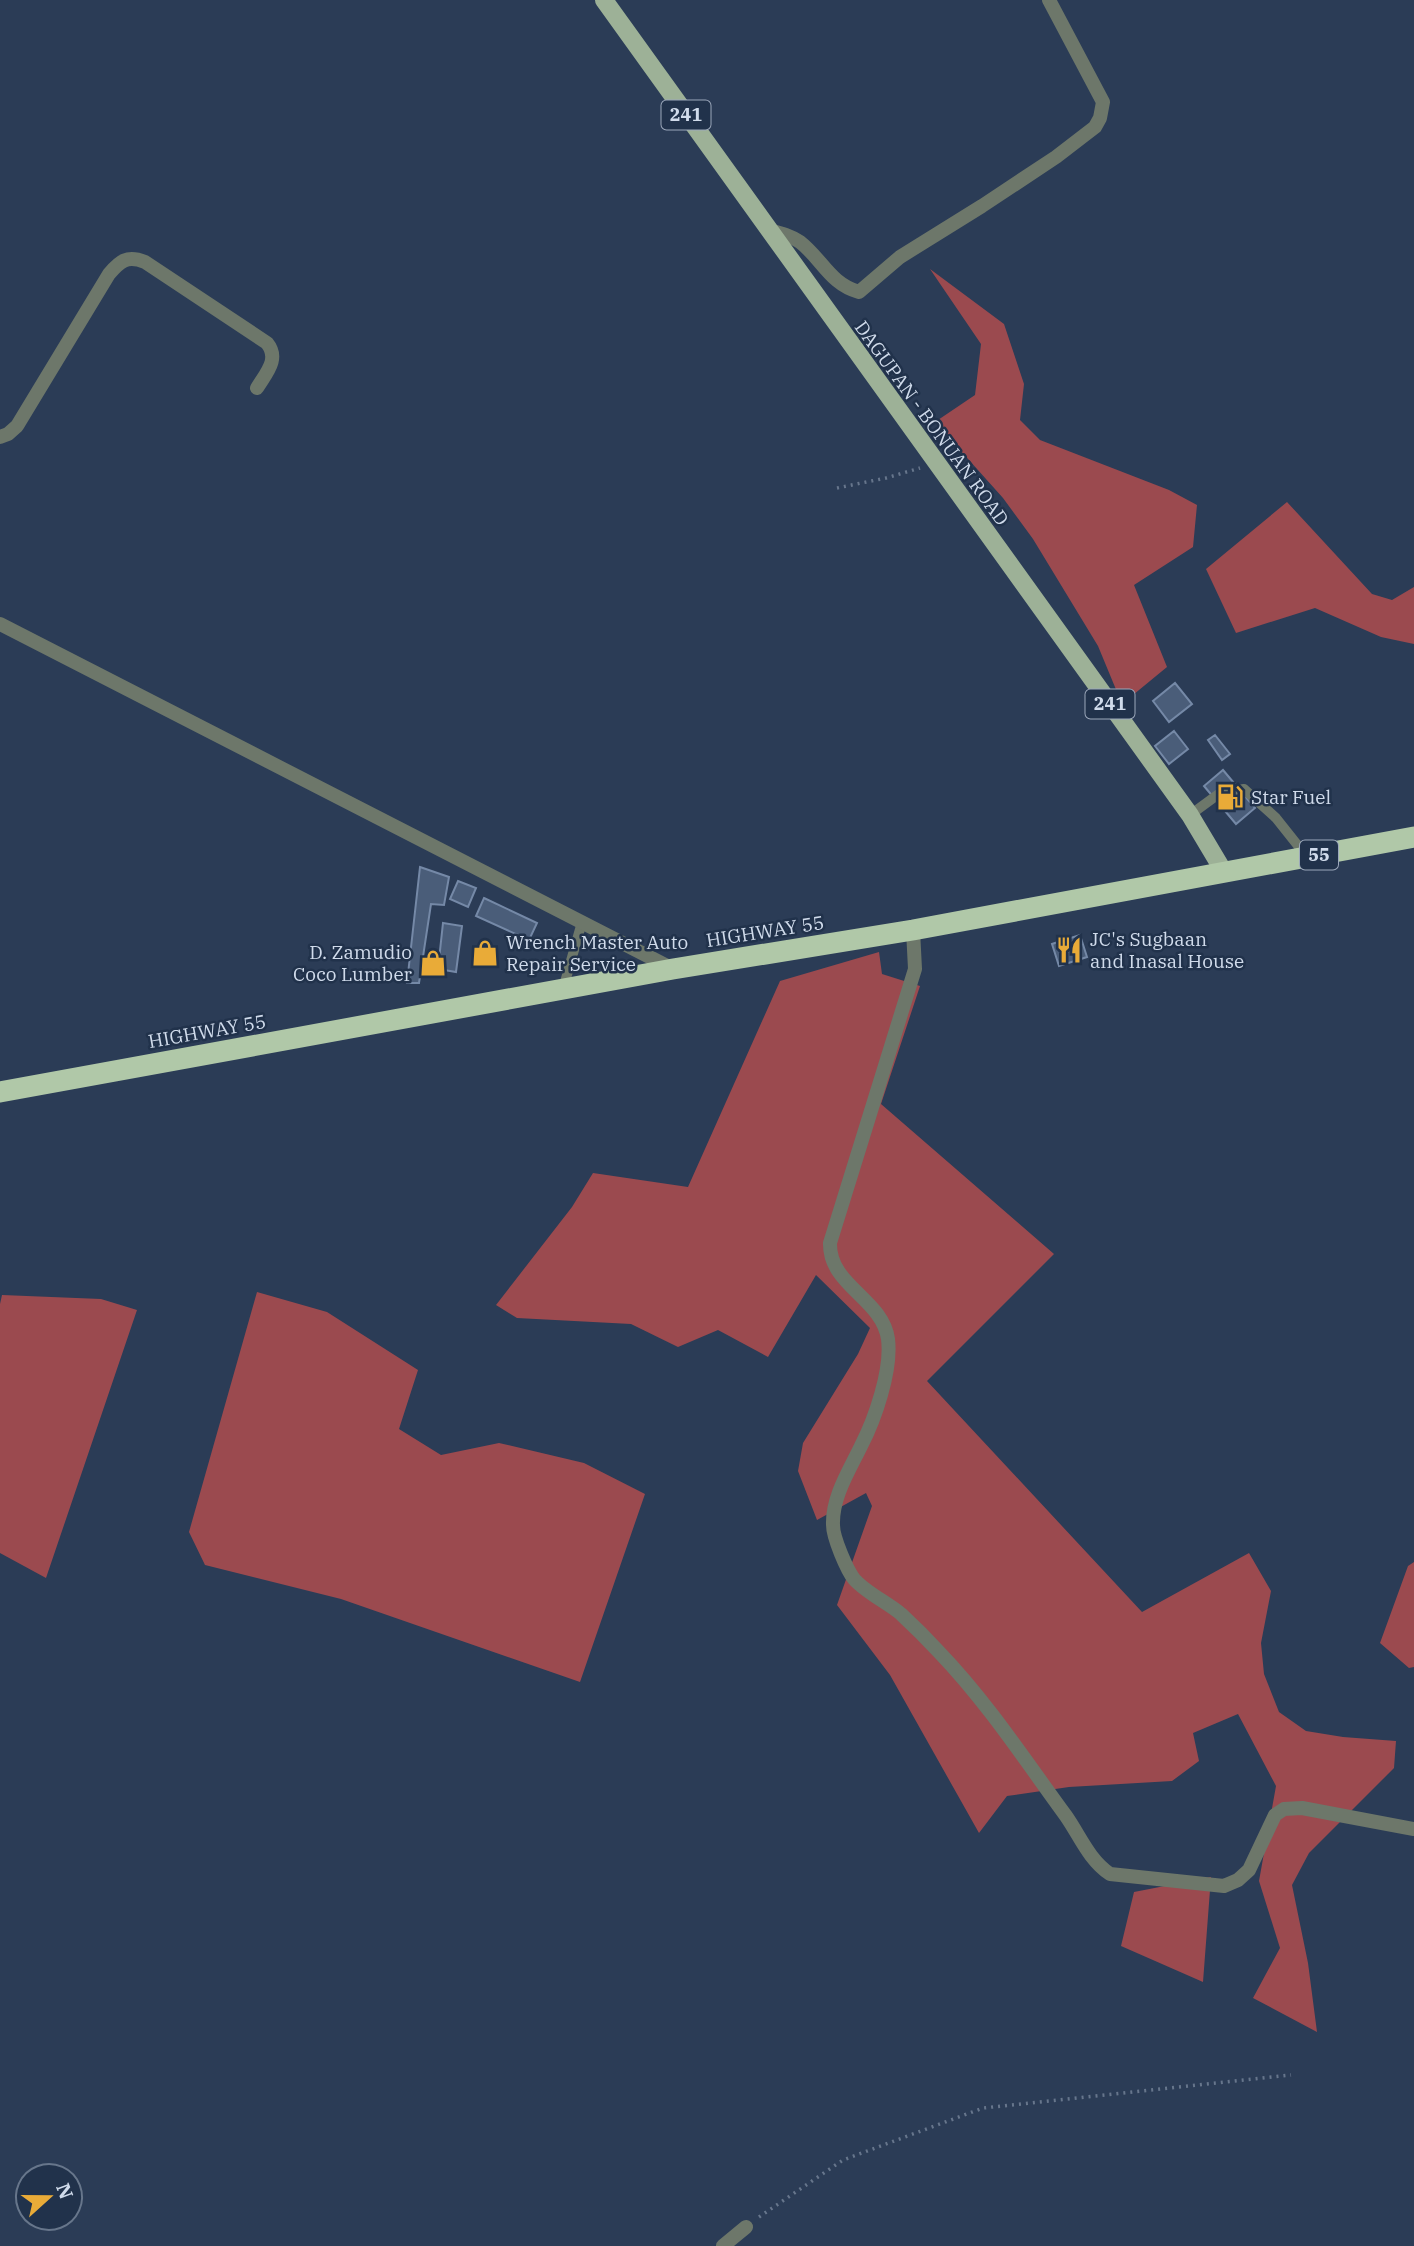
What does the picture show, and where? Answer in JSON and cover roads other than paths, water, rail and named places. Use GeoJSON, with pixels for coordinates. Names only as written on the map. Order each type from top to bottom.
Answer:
{"type":"FeatureCollection","features":[{"type":"Feature","properties":{"kind":"highway","name":"HIGHWAY 55"},"geometry":{"type":"LineString","coordinates":[[0,1092],[673,969],[914,940],[1224,872],[1414,837]]}},
{"type":"Feature","properties":{"kind":"main road","name":"DAGUPAN - BONUAN ROAD"},"geometry":{"type":"LineString","coordinates":[[604,0],[1190,815],[1224,872]]}},
{"type":"Feature","properties":{"kind":"street"},"geometry":{"type":"LineString","coordinates":[[768,230],[789,236],[803,244],[844,288],[859,292],[900,257],[1056,157],[1095,127],[1103,102],[1049,0]]}},
{"type":"Feature","properties":{"kind":"street"},"geometry":{"type":"LineString","coordinates":[[0,437],[17,426],[109,274],[127,258],[145,262],[267,343],[273,350],[274,359],[257,388]]}},
{"type":"Feature","properties":{"kind":"street"},"geometry":{"type":"LineString","coordinates":[[0,624],[673,969]]}},
{"type":"Feature","properties":{"kind":"street"},"geometry":{"type":"LineString","coordinates":[[914,940],[915,970],[830,1242],[830,1256],[835,1267],[878,1313],[888,1341],[882,1390],[862,1445],[846,1474],[834,1508],[832,1528],[854,1580],[902,1615],[993,1712],[1097,1865],[1110,1874],[1224,1886],[1238,1880],[1249,1870],[1275,1815],[1284,1809],[1302,1808],[1414,1829]]}},
{"type":"Feature","properties":{"kind":"street"},"geometry":{"type":"LineString","coordinates":[[723,2246],[746,2227]]}},
{"type":"Feature","properties":{"kind":"lane"},"geometry":{"type":"LineString","coordinates":[[1190,815],[1220,793],[1244,789],[1276,818],[1307,858]]}},
{"type":"Feature","properties":{"kind":"lane"},"geometry":{"type":"LineString","coordinates":[[563,989],[582,922]]}},
{"type":"Feature","properties":{"kind":"place","name":"Star Fuel"},"geometry":{"type":"Point","coordinates":[1230,797]}},
{"type":"Feature","properties":{"kind":"place","name":"JC's Sugbaan and Inasal House"},"geometry":{"type":"Point","coordinates":[1069,950]}},
{"type":"Feature","properties":{"kind":"place","name":"Wrench Master Auto Repair Service"},"geometry":{"type":"Point","coordinates":[485,953]}},
{"type":"Feature","properties":{"kind":"place","name":"D. Zamudio Coco Lumber"},"geometry":{"type":"Point","coordinates":[433,963]}}]}
